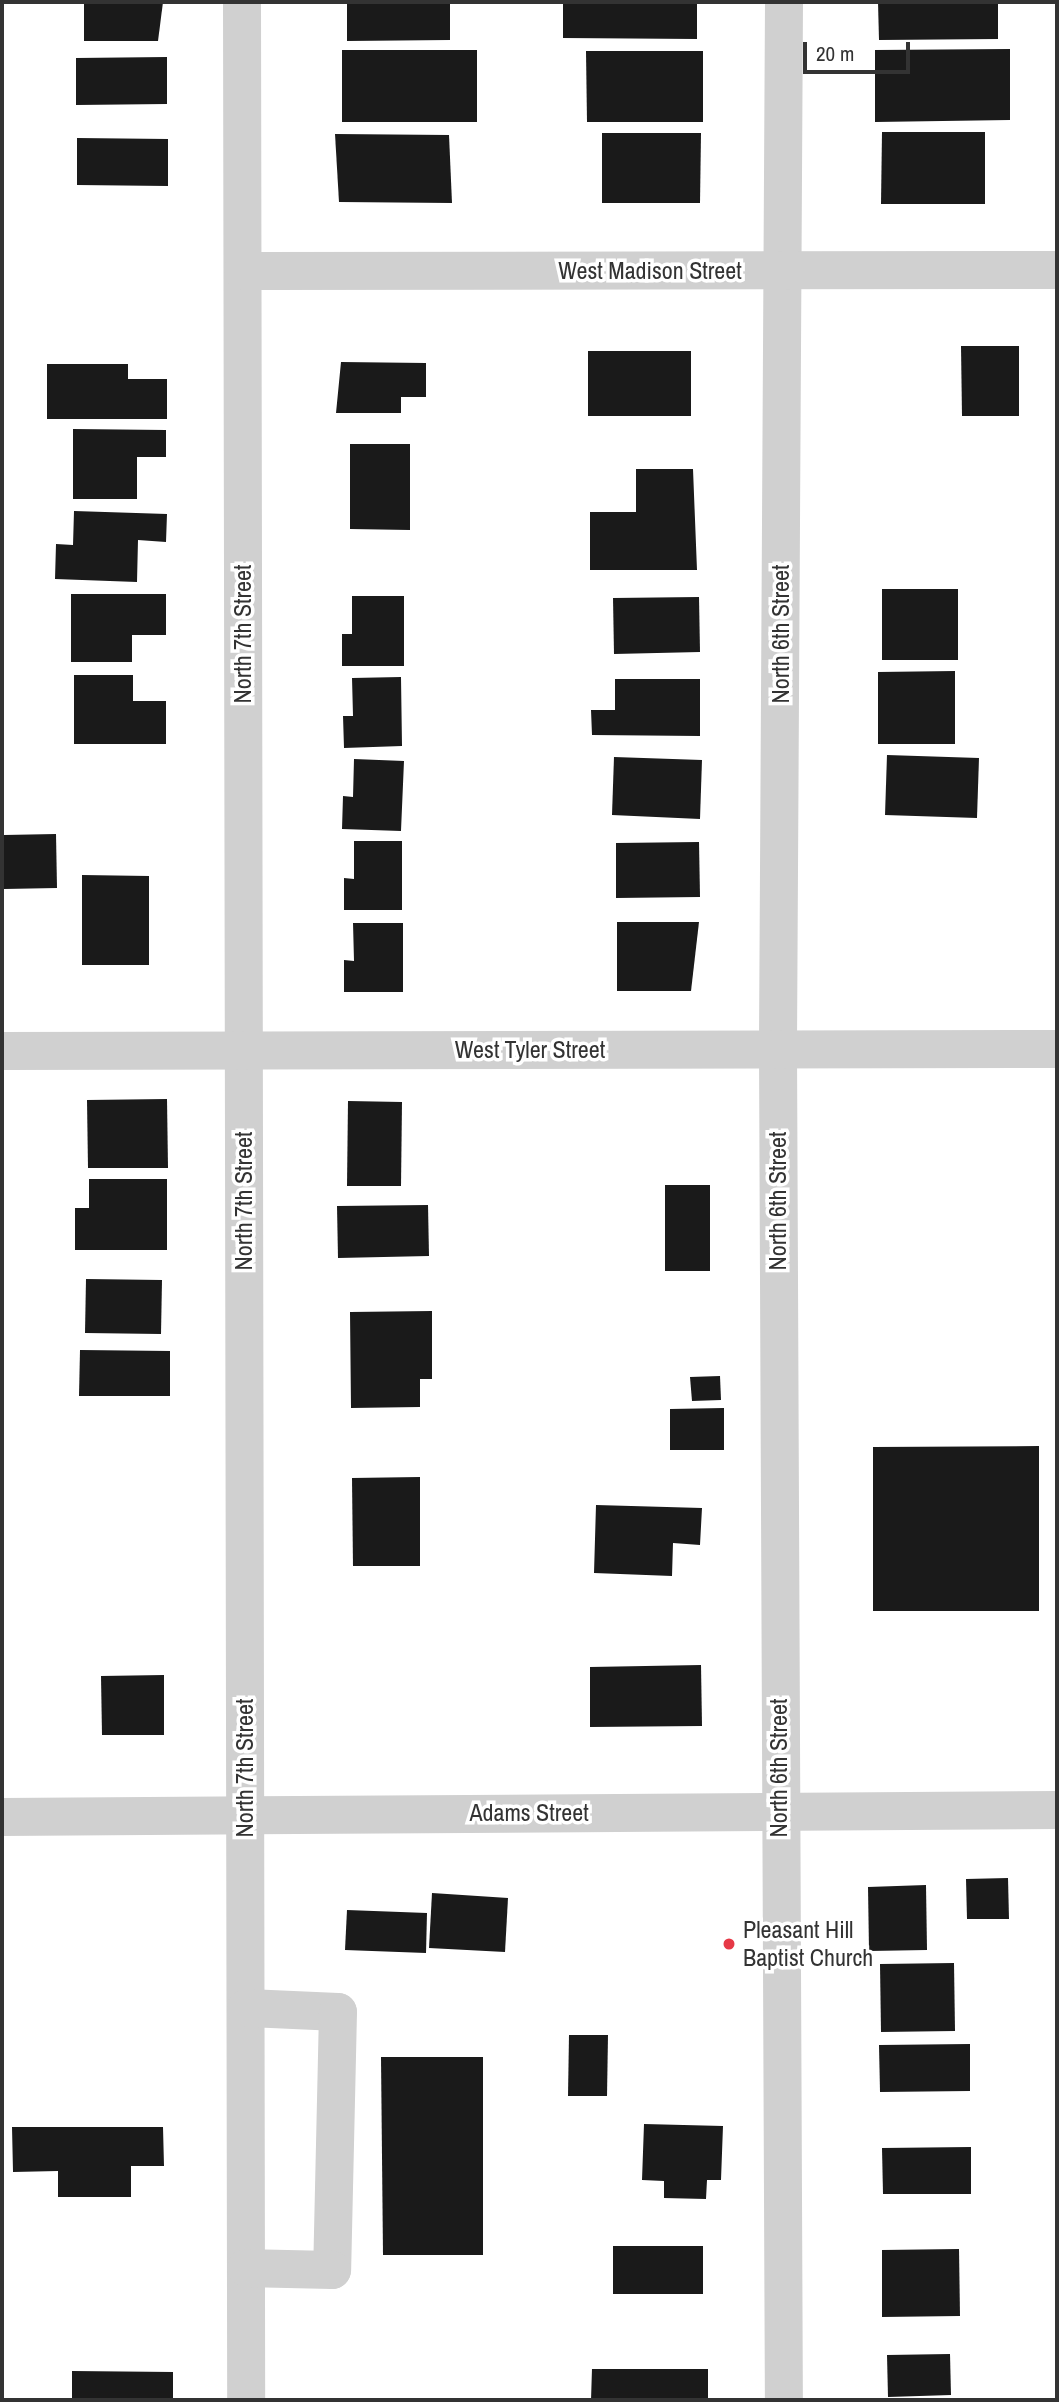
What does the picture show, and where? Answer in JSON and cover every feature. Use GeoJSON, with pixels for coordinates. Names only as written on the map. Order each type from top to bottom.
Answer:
{"type":"FeatureCollection","features":[{"type":"Feature","properties":{"kind":"street","name":"North 7th Street"},"geometry":{"type":"LineString","coordinates":[[242,2],[246,2400]]}},
{"type":"Feature","properties":{"kind":"street","name":"North 6th Street"},"geometry":{"type":"LineString","coordinates":[[784,2],[778,1050],[779,1812],[784,2400]]}},
{"type":"Feature","properties":{"kind":"street","name":"West Madison Street"},"geometry":{"type":"LineString","coordinates":[[243,271],[1057,270]]}},
{"type":"Feature","properties":{"kind":"street","name":"West Tyler Street"},"geometry":{"type":"LineString","coordinates":[[2,1051],[1057,1049]]}},
{"type":"Feature","properties":{"kind":"street","name":"Adams Street"},"geometry":{"type":"LineString","coordinates":[[2,1817],[1057,1810]]}},
{"type":"Feature","properties":{"kind":"street"},"geometry":{"type":"LineString","coordinates":[[246,2008],[338,2012],[332,2270],[246,2268]]}},
{"type":"Feature","properties":{"kind":"building"},"geometry":{"type":"Polygon","coordinates":[[[84,2],[163,2],[158,41],[84,41],[84,2]]]}},
{"type":"Feature","properties":{"kind":"building"},"geometry":{"type":"Polygon","coordinates":[[[347,2],[450,2],[450,40],[347,41],[347,2]]]}},
{"type":"Feature","properties":{"kind":"building"},"geometry":{"type":"Polygon","coordinates":[[[563,2],[697,2],[697,39],[563,38],[563,2]]]}},
{"type":"Feature","properties":{"kind":"building"},"geometry":{"type":"Polygon","coordinates":[[[878,2],[998,2],[998,39],[879,40],[878,2]]]}},
{"type":"Feature","properties":{"kind":"building"},"geometry":{"type":"Polygon","coordinates":[[[1010,49],[1010,120],[875,122],[875,50],[1010,49]]]}},
{"type":"Feature","properties":{"kind":"building"},"geometry":{"type":"Polygon","coordinates":[[[342,50],[477,50],[477,122],[342,122],[342,50]]]}},
{"type":"Feature","properties":{"kind":"building"},"geometry":{"type":"Polygon","coordinates":[[[586,51],[703,51],[703,122],[587,122],[586,51]]]}},
{"type":"Feature","properties":{"kind":"building"},"geometry":{"type":"Polygon","coordinates":[[[167,57],[167,104],[76,105],[76,58],[167,57]]]}},
{"type":"Feature","properties":{"kind":"building"},"geometry":{"type":"Polygon","coordinates":[[[882,132],[985,132],[985,204],[881,204],[882,132]]]}},
{"type":"Feature","properties":{"kind":"building"},"geometry":{"type":"Polygon","coordinates":[[[602,133],[701,133],[700,203],[602,203],[602,133]]]}},
{"type":"Feature","properties":{"kind":"building"},"geometry":{"type":"Polygon","coordinates":[[[335,134],[449,135],[452,203],[339,202],[335,134]]]}},
{"type":"Feature","properties":{"kind":"building"},"geometry":{"type":"Polygon","coordinates":[[[77,138],[168,139],[168,186],[77,185],[77,138]]]}},
{"type":"Feature","properties":{"kind":"building"},"geometry":{"type":"Polygon","coordinates":[[[961,346],[1019,346],[1019,416],[962,416],[961,346]]]}},
{"type":"Feature","properties":{"kind":"building"},"geometry":{"type":"Polygon","coordinates":[[[588,351],[691,351],[691,416],[588,416],[588,351]]]}},
{"type":"Feature","properties":{"kind":"building"},"geometry":{"type":"Polygon","coordinates":[[[341,362],[426,363],[426,397],[401,397],[401,413],[336,413],[341,362]]]}},
{"type":"Feature","properties":{"kind":"building"},"geometry":{"type":"Polygon","coordinates":[[[47,364],[128,364],[128,379],[167,379],[167,419],[47,419],[47,364]]]}},
{"type":"Feature","properties":{"kind":"building"},"geometry":{"type":"Polygon","coordinates":[[[73,429],[166,430],[166,457],[137,457],[137,499],[73,499],[73,429]]]}},
{"type":"Feature","properties":{"kind":"building"},"geometry":{"type":"Polygon","coordinates":[[[350,444],[410,444],[410,530],[350,529],[350,444]]]}},
{"type":"Feature","properties":{"kind":"building"},"geometry":{"type":"Polygon","coordinates":[[[636,469],[693,469],[697,570],[590,570],[590,512],[636,512],[636,469]]]}},
{"type":"Feature","properties":{"kind":"building"},"geometry":{"type":"Polygon","coordinates":[[[74,511],[167,514],[166,542],[138,540],[137,582],[55,579],[56,544],[73,545],[74,511]]]}},
{"type":"Feature","properties":{"kind":"building"},"geometry":{"type":"Polygon","coordinates":[[[882,589],[958,589],[958,660],[882,660],[882,589]]]}},
{"type":"Feature","properties":{"kind":"building"},"geometry":{"type":"Polygon","coordinates":[[[71,594],[166,594],[166,635],[132,635],[132,662],[71,662],[71,594]]]}},
{"type":"Feature","properties":{"kind":"building"},"geometry":{"type":"Polygon","coordinates":[[[352,596],[404,596],[404,666],[342,666],[342,634],[352,634],[352,596]]]}},
{"type":"Feature","properties":{"kind":"building"},"geometry":{"type":"Polygon","coordinates":[[[699,597],[700,652],[614,654],[613,598],[699,597]]]}},
{"type":"Feature","properties":{"kind":"building"},"geometry":{"type":"Polygon","coordinates":[[[955,671],[955,744],[878,744],[878,672],[955,671]]]}},
{"type":"Feature","properties":{"kind":"building"},"geometry":{"type":"Polygon","coordinates":[[[74,675],[133,675],[133,701],[166,701],[166,744],[74,744],[74,675]]]}},
{"type":"Feature","properties":{"kind":"building"},"geometry":{"type":"Polygon","coordinates":[[[401,677],[402,746],[344,748],[343,716],[353,716],[352,678],[401,677]]]}},
{"type":"Feature","properties":{"kind":"building"},"geometry":{"type":"Polygon","coordinates":[[[615,679],[700,679],[700,736],[592,735],[591,710],[615,710],[615,679]]]}},
{"type":"Feature","properties":{"kind":"building"},"geometry":{"type":"Polygon","coordinates":[[[887,755],[979,758],[977,818],[885,815],[887,755]]]}},
{"type":"Feature","properties":{"kind":"building"},"geometry":{"type":"Polygon","coordinates":[[[614,757],[702,760],[700,819],[612,815],[614,757]]]}},
{"type":"Feature","properties":{"kind":"building"},"geometry":{"type":"Polygon","coordinates":[[[354,759],[404,761],[401,831],[342,829],[343,796],[353,797],[354,759]]]}},
{"type":"Feature","properties":{"kind":"building"},"geometry":{"type":"Polygon","coordinates":[[[56,834],[57,888],[4,889],[4,835],[56,834]]]}},
{"type":"Feature","properties":{"kind":"building"},"geometry":{"type":"Polygon","coordinates":[[[354,841],[402,841],[402,910],[344,910],[344,878],[354,879],[354,841]]]}},
{"type":"Feature","properties":{"kind":"building"},"geometry":{"type":"Polygon","coordinates":[[[699,842],[700,897],[616,898],[616,843],[699,842]]]}},
{"type":"Feature","properties":{"kind":"building"},"geometry":{"type":"Polygon","coordinates":[[[82,875],[149,876],[149,965],[82,965],[82,875]]]}},
{"type":"Feature","properties":{"kind":"building"},"geometry":{"type":"Polygon","coordinates":[[[617,922],[699,922],[691,991],[617,991],[617,922]]]}},
{"type":"Feature","properties":{"kind":"building"},"geometry":{"type":"Polygon","coordinates":[[[353,923],[403,923],[403,992],[344,992],[344,960],[354,961],[353,923]]]}},
{"type":"Feature","properties":{"kind":"building"},"geometry":{"type":"Polygon","coordinates":[[[167,1099],[168,1168],[88,1168],[87,1100],[167,1099]]]}},
{"type":"Feature","properties":{"kind":"building"},"geometry":{"type":"Polygon","coordinates":[[[348,1101],[402,1102],[401,1186],[347,1186],[348,1101]]]}},
{"type":"Feature","properties":{"kind":"building"},"geometry":{"type":"Polygon","coordinates":[[[89,1179],[167,1179],[167,1250],[75,1250],[75,1208],[89,1208],[89,1179]]]}},
{"type":"Feature","properties":{"kind":"building"},"geometry":{"type":"Polygon","coordinates":[[[665,1185],[710,1185],[710,1271],[665,1271],[665,1185]]]}},
{"type":"Feature","properties":{"kind":"building"},"geometry":{"type":"Polygon","coordinates":[[[428,1205],[429,1256],[338,1258],[337,1206],[428,1205]]]}},
{"type":"Feature","properties":{"kind":"building"},"geometry":{"type":"Polygon","coordinates":[[[86,1279],[162,1280],[161,1334],[85,1333],[86,1279]]]}},
{"type":"Feature","properties":{"kind":"building"},"geometry":{"type":"Polygon","coordinates":[[[432,1311],[432,1379],[420,1379],[420,1407],[351,1408],[350,1312],[432,1311]]]}},
{"type":"Feature","properties":{"kind":"building"},"geometry":{"type":"Polygon","coordinates":[[[80,1350],[170,1351],[170,1396],[79,1396],[80,1350]]]}},
{"type":"Feature","properties":{"kind":"building"},"geometry":{"type":"Polygon","coordinates":[[[720,1376],[721,1400],[692,1401],[690,1377],[720,1376]]]}},
{"type":"Feature","properties":{"kind":"building"},"geometry":{"type":"Polygon","coordinates":[[[724,1408],[724,1450],[670,1450],[670,1409],[724,1408]]]}},
{"type":"Feature","properties":{"kind":"building"},"geometry":{"type":"Polygon","coordinates":[[[1039,1446],[1039,1611],[873,1611],[873,1447],[1039,1446]]]}},
{"type":"Feature","properties":{"kind":"building"},"geometry":{"type":"Polygon","coordinates":[[[420,1477],[420,1566],[353,1566],[352,1478],[420,1477]]]}},
{"type":"Feature","properties":{"kind":"building"},"geometry":{"type":"Polygon","coordinates":[[[596,1505],[702,1508],[700,1545],[673,1543],[672,1576],[594,1573],[596,1505]]]}},
{"type":"Feature","properties":{"kind":"building"},"geometry":{"type":"Polygon","coordinates":[[[701,1665],[702,1726],[590,1727],[590,1667],[701,1665]]]}},
{"type":"Feature","properties":{"kind":"building"},"geometry":{"type":"Polygon","coordinates":[[[164,1675],[164,1735],[102,1735],[101,1676],[164,1675]]]}},
{"type":"Feature","properties":{"kind":"building"},"geometry":{"type":"Polygon","coordinates":[[[1008,1878],[1009,1919],[967,1919],[966,1879],[1008,1878]]]}},
{"type":"Feature","properties":{"kind":"building"},"geometry":{"type":"Polygon","coordinates":[[[926,1885],[927,1950],[869,1951],[868,1887],[926,1885]]]}},
{"type":"Feature","properties":{"kind":"building"},"geometry":{"type":"Polygon","coordinates":[[[432,1893],[508,1898],[505,1952],[429,1948],[432,1893]]]}},
{"type":"Feature","properties":{"kind":"building"},"geometry":{"type":"Polygon","coordinates":[[[347,1910],[427,1913],[426,1953],[345,1950],[347,1910]]]}},
{"type":"Feature","properties":{"kind":"building"},"geometry":{"type":"Polygon","coordinates":[[[954,1963],[955,2031],[881,2032],[880,1964],[954,1963]]]}},
{"type":"Feature","properties":{"kind":"building"},"geometry":{"type":"Polygon","coordinates":[[[569,2035],[608,2035],[607,2096],[568,2096],[569,2035]]]}},
{"type":"Feature","properties":{"kind":"building"},"geometry":{"type":"Polygon","coordinates":[[[970,2044],[970,2091],[880,2092],[879,2045],[970,2044]]]}},
{"type":"Feature","properties":{"kind":"building"},"geometry":{"type":"Polygon","coordinates":[[[381,2057],[483,2057],[483,2255],[383,2255],[381,2057]]]}},
{"type":"Feature","properties":{"kind":"building"},"geometry":{"type":"Polygon","coordinates":[[[644,2124],[723,2126],[721,2180],[707,2180],[706,2199],[664,2198],[664,2181],[642,2180],[644,2124]]]}},
{"type":"Feature","properties":{"kind":"building"},"geometry":{"type":"Polygon","coordinates":[[[12,2127],[163,2127],[164,2166],[131,2166],[131,2197],[58,2197],[58,2171],[13,2172],[12,2127]]]}},
{"type":"Feature","properties":{"kind":"building"},"geometry":{"type":"Polygon","coordinates":[[[971,2147],[971,2194],[883,2194],[882,2148],[971,2147]]]}},
{"type":"Feature","properties":{"kind":"building"},"geometry":{"type":"Polygon","coordinates":[[[613,2246],[703,2246],[703,2294],[613,2294],[613,2246]]]}},
{"type":"Feature","properties":{"kind":"building"},"geometry":{"type":"Polygon","coordinates":[[[959,2249],[960,2316],[882,2317],[882,2250],[959,2249]]]}},
{"type":"Feature","properties":{"kind":"building"},"geometry":{"type":"Polygon","coordinates":[[[950,2354],[951,2395],[888,2397],[887,2355],[950,2354]]]}},
{"type":"Feature","properties":{"kind":"building"},"geometry":{"type":"Polygon","coordinates":[[[592,2369],[708,2369],[708,2400],[591,2400],[592,2369]]]}},
{"type":"Feature","properties":{"kind":"building"},"geometry":{"type":"Polygon","coordinates":[[[72,2371],[173,2372],[173,2400],[72,2400],[72,2371]]]}},
{"type":"Feature","properties":{"kind":"place","name":"Pleasant Hill Baptist Church"},"geometry":{"type":"Point","coordinates":[729,1944]}}]}
